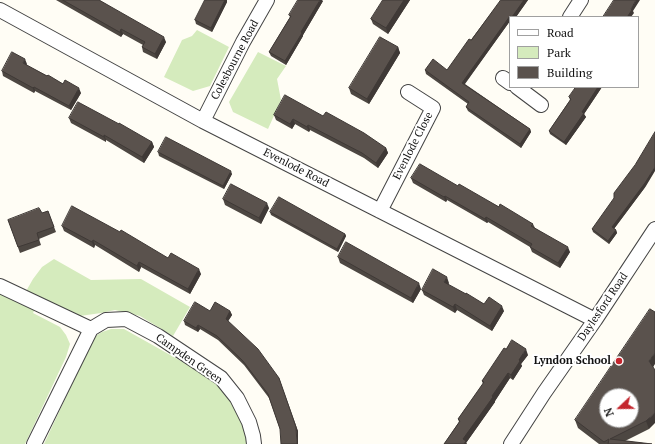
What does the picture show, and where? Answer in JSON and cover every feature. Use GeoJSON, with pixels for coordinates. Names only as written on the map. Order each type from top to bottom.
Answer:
{"type":"FeatureCollection","features":[{"type":"Feature","properties":{"kind":"street","name":"Colesbourne Road"},"geometry":{"type":"LineString","coordinates":[[203,121],[243,42],[267,0]]}},
{"type":"Feature","properties":{"kind":"street"},"geometry":{"type":"LineString","coordinates":[[571,16],[582,0]]}},
{"type":"Feature","properties":{"kind":"street","name":"Evenlode Road"},"geometry":{"type":"LineString","coordinates":[[0,10],[203,121],[595,320]]}},
{"type":"Feature","properties":{"kind":"street"},"geometry":{"type":"LineString","coordinates":[[519,88],[541,105]]}},
{"type":"Feature","properties":{"kind":"street","name":"Evenlode Close"},"geometry":{"type":"LineString","coordinates":[[380,211],[433,108],[408,92]]}},
{"type":"Feature","properties":{"kind":"street","name":"Daylesford Road"},"geometry":{"type":"LineString","coordinates":[[511,444],[655,229]]}},
{"type":"Feature","properties":{"kind":"street"},"geometry":{"type":"LineString","coordinates":[[0,286],[91,329],[34,444]]}},
{"type":"Feature","properties":{"kind":"street","name":"Campden Green"},"geometry":{"type":"LineString","coordinates":[[91,329],[106,320],[126,319],[158,336],[221,378],[237,398],[251,429],[254,444]]}},
{"type":"Feature","properties":{"kind":"green space"},"geometry":{"type":"Polygon","coordinates":[[[197,30],[229,47],[210,86],[193,91],[164,77],[182,40],[192,36],[197,30]]]}},
{"type":"Feature","properties":{"kind":"green space"},"geometry":{"type":"Polygon","coordinates":[[[258,52],[286,66],[277,79],[281,100],[268,129],[233,112],[229,102],[258,52]]]}},
{"type":"Feature","properties":{"kind":"green space"},"geometry":{"type":"Polygon","coordinates":[[[54,259],[91,280],[141,279],[190,307],[173,336],[140,316],[115,310],[80,316],[40,298],[33,313],[60,327],[70,344],[66,357],[25,444],[0,444],[0,280],[25,293],[42,267],[54,259]]]}},
{"type":"Feature","properties":{"kind":"green space"},"geometry":{"type":"Polygon","coordinates":[[[111,329],[124,329],[213,379],[236,408],[249,444],[44,444],[94,337],[111,329]]]}},
{"type":"Feature","properties":{"kind":"building"},"geometry":{"type":"Polygon","coordinates":[[[63,0],[99,0],[164,37],[155,54],[142,47],[145,42],[121,29],[120,32],[63,0]]]}},
{"type":"Feature","properties":{"kind":"building"},"geometry":{"type":"Polygon","coordinates":[[[205,0],[225,0],[211,28],[195,20],[205,0]]]}},
{"type":"Feature","properties":{"kind":"building"},"geometry":{"type":"Polygon","coordinates":[[[298,0],[320,0],[285,61],[269,52],[291,16],[289,15],[298,0]]]}},
{"type":"Feature","properties":{"kind":"building"},"geometry":{"type":"Polygon","coordinates":[[[383,0],[404,0],[386,28],[371,19],[383,0]]]}},
{"type":"Feature","properties":{"kind":"building"},"geometry":{"type":"Polygon","coordinates":[[[501,0],[524,0],[513,16],[509,16],[462,83],[530,129],[520,144],[466,107],[469,102],[425,70],[433,59],[447,70],[469,39],[471,40],[501,0]]]}},
{"type":"Feature","properties":{"kind":"building"},"geometry":{"type":"Polygon","coordinates":[[[614,0],[636,0],[628,16],[604,16],[614,0]]]}},
{"type":"Feature","properties":{"kind":"building"},"geometry":{"type":"Polygon","coordinates":[[[380,37],[398,47],[367,99],[349,88],[380,37]]]}},
{"type":"Feature","properties":{"kind":"building"},"geometry":{"type":"Polygon","coordinates":[[[12,52],[25,59],[23,63],[47,76],[48,75],[63,84],[65,80],[79,88],[69,106],[2,71],[12,52]]]}},
{"type":"Feature","properties":{"kind":"building"},"geometry":{"type":"Polygon","coordinates":[[[575,88],[597,88],[582,112],[584,113],[564,142],[549,131],[571,99],[569,97],[575,88]]]}},
{"type":"Feature","properties":{"kind":"building"},"geometry":{"type":"Polygon","coordinates":[[[285,95],[323,116],[326,112],[364,133],[386,148],[376,163],[362,153],[308,125],[307,127],[293,119],[290,124],[274,115],[285,95]]]}},
{"type":"Feature","properties":{"kind":"building"},"geometry":{"type":"Polygon","coordinates":[[[78,102],[152,142],[142,157],[104,135],[104,137],[69,118],[78,102]]]}},
{"type":"Feature","properties":{"kind":"building"},"geometry":{"type":"Polygon","coordinates":[[[655,132],[655,167],[612,227],[616,230],[608,241],[592,229],[614,198],[614,193],[635,165],[655,132]]]}},
{"type":"Feature","properties":{"kind":"building"},"geometry":{"type":"Polygon","coordinates":[[[166,137],[231,171],[223,186],[158,152],[166,137]]]}},
{"type":"Feature","properties":{"kind":"building"},"geometry":{"type":"Polygon","coordinates":[[[420,164],[499,207],[500,204],[533,224],[531,226],[568,247],[558,263],[530,247],[532,244],[486,217],[485,219],[411,178],[420,164]]]}},
{"type":"Feature","properties":{"kind":"building"},"geometry":{"type":"Polygon","coordinates":[[[231,184],[267,203],[259,218],[223,199],[231,184]]]}},
{"type":"Feature","properties":{"kind":"building"},"geometry":{"type":"Polygon","coordinates":[[[279,197],[345,234],[337,249],[270,212],[279,197]]]}},
{"type":"Feature","properties":{"kind":"building"},"geometry":{"type":"Polygon","coordinates":[[[72,206],[120,232],[121,230],[168,258],[171,253],[199,269],[188,289],[139,262],[137,266],[93,240],[92,242],[62,226],[72,206]]]}},
{"type":"Feature","properties":{"kind":"building"},"geometry":{"type":"Polygon","coordinates":[[[39,208],[42,213],[48,211],[54,227],[37,233],[39,240],[18,247],[8,220],[39,208]]]}},
{"type":"Feature","properties":{"kind":"building"},"geometry":{"type":"Polygon","coordinates":[[[346,242],[419,283],[411,298],[338,257],[346,242]]]}},
{"type":"Feature","properties":{"kind":"building"},"geometry":{"type":"Polygon","coordinates":[[[433,269],[447,277],[444,282],[484,304],[489,297],[502,306],[490,326],[455,304],[453,307],[422,290],[433,269]]]}},
{"type":"Feature","properties":{"kind":"building"},"geometry":{"type":"Polygon","coordinates":[[[195,302],[210,311],[215,302],[230,311],[226,319],[258,349],[279,378],[296,427],[297,444],[281,444],[280,429],[268,394],[243,361],[217,336],[198,325],[196,328],[184,321],[195,302]]]}},
{"type":"Feature","properties":{"kind":"building"},"geometry":{"type":"Polygon","coordinates":[[[650,309],[655,312],[655,353],[649,361],[655,370],[655,413],[646,421],[639,424],[639,388],[599,388],[599,428],[632,428],[610,439],[652,444],[608,444],[609,439],[604,442],[575,420],[650,309]]]}},
{"type":"Feature","properties":{"kind":"building"},"geometry":{"type":"Polygon","coordinates":[[[512,340],[526,349],[511,375],[508,373],[492,396],[493,397],[463,439],[466,441],[464,444],[444,444],[460,421],[458,419],[484,382],[482,381],[504,348],[506,349],[512,340]]]}},
{"type":"Feature","properties":{"kind":"place","name":"Lyndon School"},"geometry":{"type":"Point","coordinates":[619,361]}}]}
